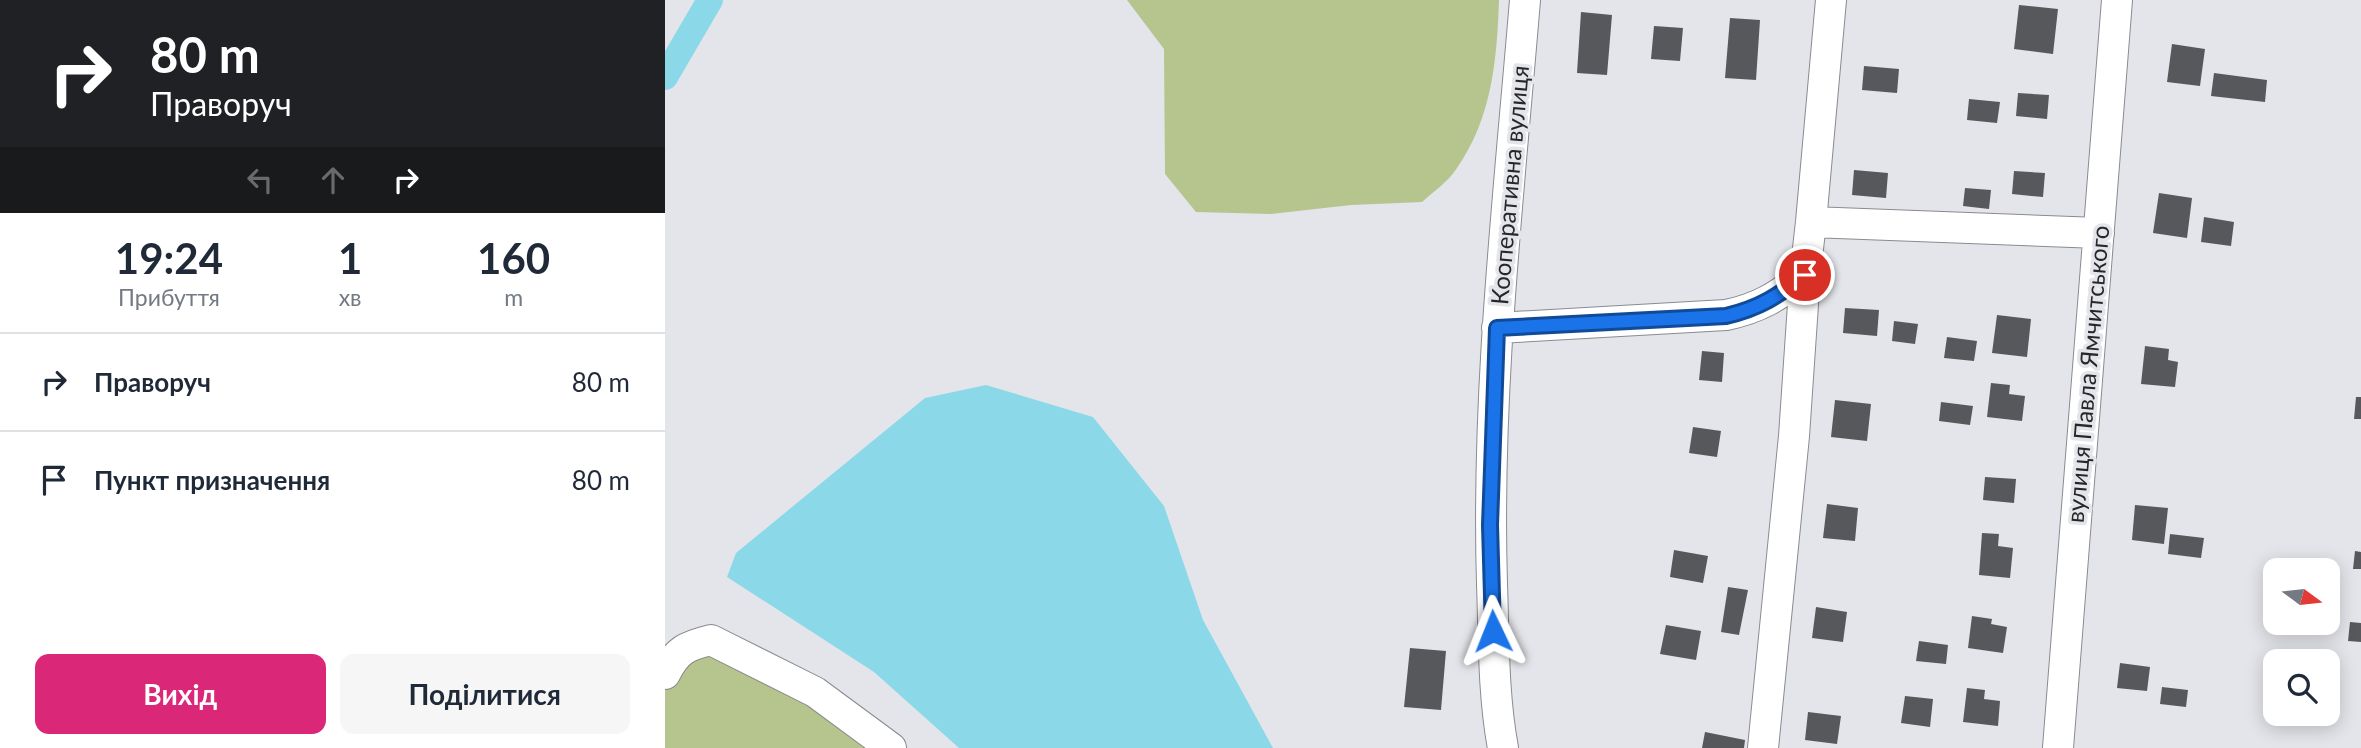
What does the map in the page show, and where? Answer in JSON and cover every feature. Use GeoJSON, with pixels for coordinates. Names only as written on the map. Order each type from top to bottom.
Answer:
{"type":"FeatureCollection","features":[{"type":"Feature","properties":{"kind":"street","name":"Кооперативна вулиця"},"geometry":{"type":"LineString","coordinates":[[1503,748],[1496,710],[1490,525],[1497,328],[1525,0]]}},
{"type":"Feature","properties":{"kind":"street"},"geometry":{"type":"LineString","coordinates":[[1763,748],[1794,436],[1805,275],[1831,0]]}},
{"type":"Feature","properties":{"kind":"street","name":"вулиця Павла Ямчитського"},"geometry":{"type":"LineString","coordinates":[[2058,748],[2117,0]]}},
{"type":"Feature","properties":{"kind":"street"},"geometry":{"type":"LineString","coordinates":[[1811,222],[2099,233]]}},
{"type":"Feature","properties":{"kind":"street"},"geometry":{"type":"LineString","coordinates":[[1497,328],[1726,316],[1751,310],[1777,297],[1805,275]]}},
{"type":"Feature","properties":{"kind":"street"},"geometry":{"type":"LineString","coordinates":[[665,674],[670,663],[686,646],[711,640],[815,692],[882,745]]}},
{"type":"Feature","properties":{"kind":"green space"},"geometry":{"type":"Polygon","coordinates":[[[1127,0],[1499,0],[1494,66],[1478,129],[1454,173],[1422,202],[1351,205],[1271,214],[1196,212],[1165,174],[1164,49],[1127,0]]]}},
{"type":"Feature","properties":{"kind":"green space"},"geometry":{"type":"Polygon","coordinates":[[[711,640],[891,748],[665,748],[665,674],[711,640]]]}},
{"type":"Feature","properties":{"kind":"water"},"geometry":{"type":"Polygon","coordinates":[[[986,385],[1093,417],[1164,506],[1203,620],[1273,748],[959,748],[874,672],[727,577],[736,553],[925,398],[986,385]]]}},
{"type":"Feature","properties":{"kind":"building"},"geometry":{"type":"Polygon","coordinates":[[[2019,5],[2058,9],[2053,54],[2014,49],[2019,5]]]}},
{"type":"Feature","properties":{"kind":"building"},"geometry":{"type":"Polygon","coordinates":[[[1581,12],[1612,15],[1607,75],[1577,73],[1581,12]]]}},
{"type":"Feature","properties":{"kind":"building"},"geometry":{"type":"Polygon","coordinates":[[[1730,18],[1760,20],[1756,80],[1725,78],[1730,18]]]}},
{"type":"Feature","properties":{"kind":"building"},"geometry":{"type":"Polygon","coordinates":[[[1654,26],[1683,28],[1680,61],[1651,59],[1654,26]]]}},
{"type":"Feature","properties":{"kind":"building"},"geometry":{"type":"Polygon","coordinates":[[[2172,44],[2205,49],[2200,86],[2167,82],[2172,44]]]}},
{"type":"Feature","properties":{"kind":"building"},"geometry":{"type":"Polygon","coordinates":[[[1864,66],[1899,69],[1897,93],[1862,90],[1864,66]]]}},
{"type":"Feature","properties":{"kind":"building"},"geometry":{"type":"Polygon","coordinates":[[[2214,73],[2267,80],[2265,102],[2211,96],[2214,73]]]}},
{"type":"Feature","properties":{"kind":"building"},"geometry":{"type":"Polygon","coordinates":[[[2018,93],[2049,95],[2047,119],[2016,116],[2018,93]]]}},
{"type":"Feature","properties":{"kind":"building"},"geometry":{"type":"Polygon","coordinates":[[[1969,99],[2000,102],[1997,123],[1967,120],[1969,99]]]}},
{"type":"Feature","properties":{"kind":"building"},"geometry":{"type":"Polygon","coordinates":[[[1854,170],[1888,173],[1886,198],[1852,195],[1854,170]]]}},
{"type":"Feature","properties":{"kind":"building"},"geometry":{"type":"Polygon","coordinates":[[[2014,171],[2045,173],[2043,197],[2012,194],[2014,171]]]}},
{"type":"Feature","properties":{"kind":"building"},"geometry":{"type":"Polygon","coordinates":[[[1965,188],[1991,190],[1989,209],[1963,206],[1965,188]]]}},
{"type":"Feature","properties":{"kind":"building"},"geometry":{"type":"Polygon","coordinates":[[[2159,193],[2192,198],[2187,238],[2153,233],[2159,193]]]}},
{"type":"Feature","properties":{"kind":"building"},"geometry":{"type":"Polygon","coordinates":[[[2204,217],[2234,222],[2231,246],[2201,242],[2204,217]]]}},
{"type":"Feature","properties":{"kind":"building"},"geometry":{"type":"Polygon","coordinates":[[[1845,308],[1879,310],[1877,336],[1843,333],[1845,308]]]}},
{"type":"Feature","properties":{"kind":"building"},"geometry":{"type":"Polygon","coordinates":[[[1997,315],[2031,319],[2027,357],[1992,353],[1997,315]]]}},
{"type":"Feature","properties":{"kind":"building"},"geometry":{"type":"Polygon","coordinates":[[[1894,321],[1918,324],[1915,344],[1892,341],[1894,321]]]}},
{"type":"Feature","properties":{"kind":"building"},"geometry":{"type":"Polygon","coordinates":[[[1947,337],[1977,341],[1974,361],[1944,358],[1947,337]]]}},
{"type":"Feature","properties":{"kind":"building"},"geometry":{"type":"Polygon","coordinates":[[[2145,346],[2169,349],[2168,360],[2178,362],[2175,387],[2141,384],[2145,346]]]}},
{"type":"Feature","properties":{"kind":"building"},"geometry":{"type":"Polygon","coordinates":[[[1702,351],[1724,353],[1722,382],[1699,380],[1702,351]]]}},
{"type":"Feature","properties":{"kind":"building"},"geometry":{"type":"Polygon","coordinates":[[[1991,383],[2010,385],[2009,394],[2025,396],[2022,421],[1987,417],[1991,383]]]}},
{"type":"Feature","properties":{"kind":"building"},"geometry":{"type":"Polygon","coordinates":[[[2356,397],[2361,397],[2361,419],[2354,419],[2356,397]]]}},
{"type":"Feature","properties":{"kind":"building"},"geometry":{"type":"Polygon","coordinates":[[[1835,400],[1871,404],[1867,441],[1831,437],[1835,400]]]}},
{"type":"Feature","properties":{"kind":"building"},"geometry":{"type":"Polygon","coordinates":[[[1941,402],[1973,406],[1970,425],[1939,421],[1941,402]]]}},
{"type":"Feature","properties":{"kind":"building"},"geometry":{"type":"Polygon","coordinates":[[[1693,427],[1721,431],[1717,457],[1689,453],[1693,427]]]}},
{"type":"Feature","properties":{"kind":"building"},"geometry":{"type":"Polygon","coordinates":[[[1985,477],[2016,479],[2014,503],[1983,500],[1985,477]]]}},
{"type":"Feature","properties":{"kind":"building"},"geometry":{"type":"Polygon","coordinates":[[[1827,504],[1858,508],[1855,541],[1823,538],[1827,504]]]}},
{"type":"Feature","properties":{"kind":"building"},"geometry":{"type":"Polygon","coordinates":[[[2135,505],[2168,508],[2164,544],[2132,540],[2135,505]]]}},
{"type":"Feature","properties":{"kind":"building"},"geometry":{"type":"Polygon","coordinates":[[[1982,533],[1999,534],[1998,546],[2013,548],[2010,578],[1979,575],[1982,533]]]}},
{"type":"Feature","properties":{"kind":"building"},"geometry":{"type":"Polygon","coordinates":[[[2170,534],[2204,538],[2201,558],[2168,554],[2170,534]]]}},
{"type":"Feature","properties":{"kind":"building"},"geometry":{"type":"Polygon","coordinates":[[[1674,550],[1708,556],[1703,583],[1670,577],[1674,550]]]}},
{"type":"Feature","properties":{"kind":"building"},"geometry":{"type":"Polygon","coordinates":[[[2355,551],[2361,552],[2361,569],[2353,569],[2355,551]]]}},
{"type":"Feature","properties":{"kind":"building"},"geometry":{"type":"Polygon","coordinates":[[[1728,587],[1748,590],[1739,635],[1721,632],[1728,587]]]}},
{"type":"Feature","properties":{"kind":"building"},"geometry":{"type":"Polygon","coordinates":[[[1816,607],[1847,612],[1843,642],[1812,638],[1816,607]]]}},
{"type":"Feature","properties":{"kind":"building"},"geometry":{"type":"Polygon","coordinates":[[[1972,616],[1992,619],[1991,624],[2007,627],[2003,653],[1968,648],[1972,616]]]}},
{"type":"Feature","properties":{"kind":"building"},"geometry":{"type":"Polygon","coordinates":[[[2350,622],[2361,623],[2361,642],[2348,641],[2350,622]]]}},
{"type":"Feature","properties":{"kind":"building"},"geometry":{"type":"Polygon","coordinates":[[[1666,625],[1701,631],[1696,660],[1660,654],[1666,625]]]}},
{"type":"Feature","properties":{"kind":"building"},"geometry":{"type":"Polygon","coordinates":[[[1919,641],[1948,645],[1946,664],[1916,661],[1919,641]]]}},
{"type":"Feature","properties":{"kind":"building"},"geometry":{"type":"Polygon","coordinates":[[[1410,648],[1446,651],[1441,710],[1404,707],[1410,648]]]}},
{"type":"Feature","properties":{"kind":"building"},"geometry":{"type":"Polygon","coordinates":[[[2120,663],[2150,667],[2147,691],[2117,688],[2120,663]]]}},
{"type":"Feature","properties":{"kind":"building"},"geometry":{"type":"Polygon","coordinates":[[[2162,687],[2188,690],[2186,707],[2160,704],[2162,687]]]}},
{"type":"Feature","properties":{"kind":"building"},"geometry":{"type":"Polygon","coordinates":[[[1967,688],[1985,690],[1984,699],[2000,701],[1998,726],[1963,722],[1967,688]]]}},
{"type":"Feature","properties":{"kind":"building"},"geometry":{"type":"Polygon","coordinates":[[[1905,696],[1933,699],[1930,727],[1901,723],[1905,696]]]}},
{"type":"Feature","properties":{"kind":"building"},"geometry":{"type":"Polygon","coordinates":[[[1808,712],[1841,716],[1837,744],[1805,740],[1808,712]]]}},
{"type":"Feature","properties":{"kind":"building"},"geometry":{"type":"Polygon","coordinates":[[[1705,732],[1745,740],[1744,748],[1702,748],[1705,732]]]}},
{"type":"Feature","properties":{"kind":"waterway"},"geometry":{"type":"LineString","coordinates":[[665,77],[710,0]]}},
{"type":"Feature","properties":{"kind":"route"},"geometry":{"type":"LineString","coordinates":[[1493,631],[1490,525],[1497,328],[1726,316],[1764,304],[1805,275]]}}]}
